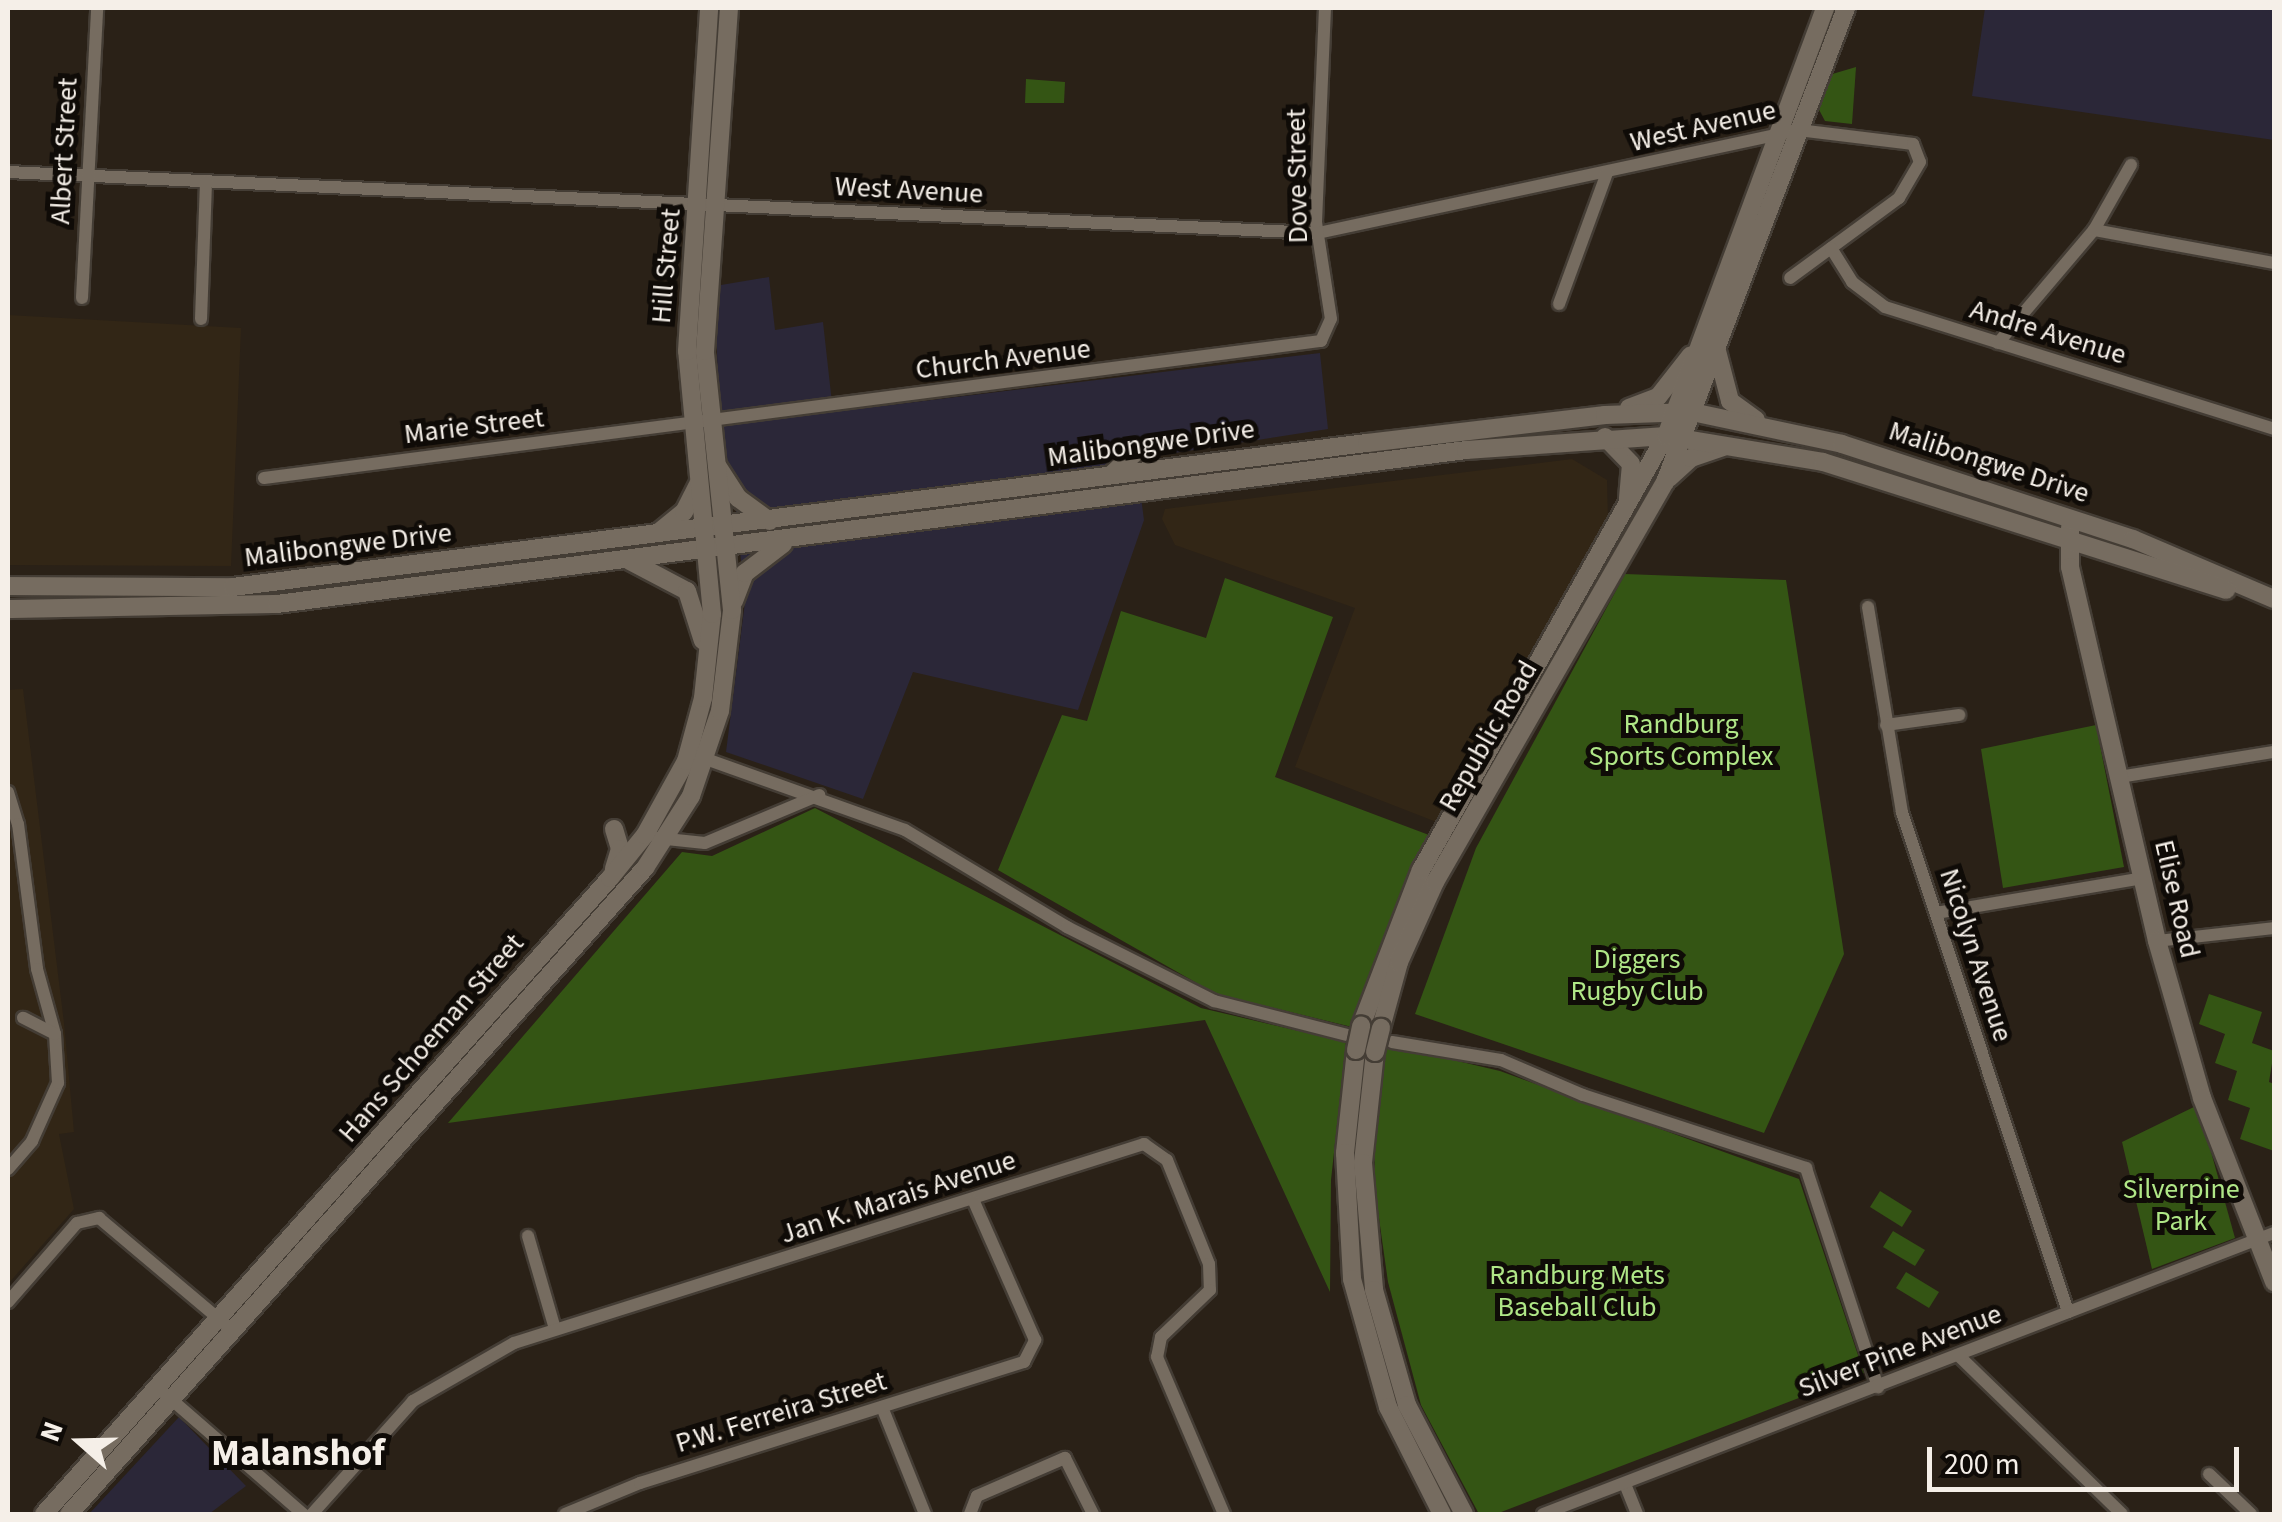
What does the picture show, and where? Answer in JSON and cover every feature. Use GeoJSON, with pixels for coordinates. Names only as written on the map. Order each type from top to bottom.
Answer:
{"type":"FeatureCollection","features":[{"type":"Feature","properties":{"kind":"main road","name":"Hill Street"},"geometry":{"type":"LineString","coordinates":[[710,8],[710,204]]}},
{"type":"Feature","properties":{"kind":"main road","name":"Hill Street"},"geometry":{"type":"LineString","coordinates":[[713,528],[713,458],[700,421],[687,351],[710,204],[729,8]]}},
{"type":"Feature","properties":{"kind":"main road","name":"Republic Road"},"geometry":{"type":"LineString","coordinates":[[1464,1514],[1420,1438],[1374,1290],[1363,1163],[1369,1039],[1435,882],[1665,482],[1675,436],[1776,136],[1825,8]]}},
{"type":"Feature","properties":{"kind":"main road","name":"Republic Road"},"geometry":{"type":"LineString","coordinates":[[1708,346],[1846,8]]}},
{"type":"Feature","properties":{"kind":"main road"},"geometry":{"type":"LineString","coordinates":[[1605,415],[1658,397],[1708,346],[1730,401],[1766,424]]}},
{"type":"Feature","properties":{"kind":"main road","name":"Malibongwe Drive"},"geometry":{"type":"LineString","coordinates":[[8,586],[233,587],[1605,415],[1684,412],[1766,424],[2073,518],[2274,602]]}},
{"type":"Feature","properties":{"kind":"main road","name":"Hill Street"},"geometry":{"type":"LineString","coordinates":[[700,421],[699,482],[713,528]]}},
{"type":"Feature","properties":{"kind":"main road","name":"Republic Road"},"geometry":{"type":"LineString","coordinates":[[1442,1514],[1388,1407],[1352,1279],[1345,1153],[1369,1039],[1414,883],[1675,436]]}},
{"type":"Feature","properties":{"kind":"main road","name":"Malibongwe Drive"},"geometry":{"type":"LineString","coordinates":[[8,609],[250,607],[1605,437],[1675,436],[1823,462],[2274,602]]}},
{"type":"Feature","properties":{"kind":"main road"},"geometry":{"type":"LineString","coordinates":[[1605,437],[1623,450],[1632,473],[1616,533]]}},
{"type":"Feature","properties":{"kind":"main road"},"geometry":{"type":"LineString","coordinates":[[1665,482],[1708,450],[1746,446]]}},
{"type":"Feature","properties":{"kind":"main road"},"geometry":{"type":"LineString","coordinates":[[1106,478],[1139,451],[1170,468]]}},
{"type":"Feature","properties":{"kind":"main road"},"geometry":{"type":"LineString","coordinates":[[713,458],[738,498],[770,521]]}},
{"type":"Feature","properties":{"kind":"main road"},"geometry":{"type":"LineString","coordinates":[[655,535],[684,512],[699,482]]}},
{"type":"Feature","properties":{"kind":"main road","name":"Elise Road"},"geometry":{"type":"LineString","coordinates":[[2073,518],[2067,538],[2157,941],[2202,1098],[2266,1236],[2274,1282]]}},
{"type":"Feature","properties":{"kind":"main road","name":"Hans Schoeman Street"},"geometry":{"type":"LineString","coordinates":[[44,1514],[165,1393],[665,840],[706,759],[725,688],[732,610],[713,528]]}},
{"type":"Feature","properties":{"kind":"main road"},"geometry":{"type":"LineString","coordinates":[[732,610],[752,565],[797,537]]}},
{"type":"Feature","properties":{"kind":"main road","name":"Hans Schoeman Street"},"geometry":{"type":"LineString","coordinates":[[226,1325],[644,836],[686,761],[708,666],[716,548]]}},
{"type":"Feature","properties":{"kind":"main road"},"geometry":{"type":"LineString","coordinates":[[626,559],[687,591],[698,609],[708,666]]}},
{"type":"Feature","properties":{"kind":"main road"},"geometry":{"type":"LineString","coordinates":[[8,575],[27,586]]}},
{"type":"Feature","properties":{"kind":"main road"},"geometry":{"type":"LineString","coordinates":[[610,878],[620,850],[614,830]]}},
{"type":"Feature","properties":{"kind":"main road","name":"Hans Schoeman Street"},"geometry":{"type":"LineString","coordinates":[[70,1514],[165,1393]]}},
{"type":"Feature","properties":{"kind":"street","name":"Albert Street"},"geometry":{"type":"LineString","coordinates":[[82,298],[97,8]]}},
{"type":"Feature","properties":{"kind":"street","name":"Dove Street"},"geometry":{"type":"LineString","coordinates":[[1321,341],[1331,307],[1318,233],[1325,8]]}},
{"type":"Feature","properties":{"kind":"street","name":"West Avenue"},"geometry":{"type":"LineString","coordinates":[[8,172],[1318,233],[1798,130]]}},
{"type":"Feature","properties":{"kind":"street"},"geometry":{"type":"LineString","coordinates":[[1790,278],[1899,198],[1918,171],[1919,151],[1904,140],[1798,130]]}},
{"type":"Feature","properties":{"kind":"street"},"geometry":{"type":"LineString","coordinates":[[1998,343],[2094,230],[2131,166]]}},
{"type":"Feature","properties":{"kind":"street"},"geometry":{"type":"LineString","coordinates":[[1559,304],[1607,173]]}},
{"type":"Feature","properties":{"kind":"street"},"geometry":{"type":"LineString","coordinates":[[201,319],[206,181]]}},
{"type":"Feature","properties":{"kind":"street"},"geometry":{"type":"LineString","coordinates":[[2094,230],[2274,263]]}},
{"type":"Feature","properties":{"kind":"street","name":"Andre Avenue"},"geometry":{"type":"LineString","coordinates":[[1831,248],[1872,300],[2274,429]]}},
{"type":"Feature","properties":{"kind":"street","name":"Church Avenue"},"geometry":{"type":"LineString","coordinates":[[700,421],[1321,341]]}},
{"type":"Feature","properties":{"kind":"street","name":"Marie Street"},"geometry":{"type":"LineString","coordinates":[[264,478],[700,421]]}},
{"type":"Feature","properties":{"kind":"street","name":"Nicolyn Avenue"},"geometry":{"type":"LineString","coordinates":[[1868,607],[1902,812],[2068,1312]]}},
{"type":"Feature","properties":{"kind":"street"},"geometry":{"type":"LineString","coordinates":[[1886,725],[1959,715]]}},
{"type":"Feature","properties":{"kind":"street"},"geometry":{"type":"LineString","coordinates":[[2119,777],[2274,752]]}},
{"type":"Feature","properties":{"kind":"street"},"geometry":{"type":"LineString","coordinates":[[706,759],[820,796],[935,845],[1068,928],[1196,994],[1258,1016],[1501,1060],[1806,1168],[1878,1387]]}},
{"type":"Feature","properties":{"kind":"street"},"geometry":{"type":"LineString","coordinates":[[8,794],[56,1034],[58,1083],[32,1142],[8,1169]]}},
{"type":"Feature","properties":{"kind":"street"},"geometry":{"type":"LineString","coordinates":[[644,836],[705,844],[820,796]]}},
{"type":"Feature","properties":{"kind":"street"},"geometry":{"type":"LineString","coordinates":[[1936,913],[2144,878]]}},
{"type":"Feature","properties":{"kind":"street"},"geometry":{"type":"LineString","coordinates":[[2157,941],[2274,928]]}},
{"type":"Feature","properties":{"kind":"street"},"geometry":{"type":"LineString","coordinates":[[24,1018],[56,1034]]}},
{"type":"Feature","properties":{"kind":"street","name":"Jan K. Marais Avenue"},"geometry":{"type":"LineString","coordinates":[[312,1514],[413,1401],[490,1354],[555,1329],[974,1202],[1135,1144],[1162,1153],[1212,1278],[1203,1300],[1161,1338],[1156,1358],[1224,1514]]}},
{"type":"Feature","properties":{"kind":"street","name":"P.W. Ferreira Street"},"geometry":{"type":"LineString","coordinates":[[565,1514],[640,1483],[1016,1365],[1032,1353],[1036,1340],[974,1202]]}},
{"type":"Feature","properties":{"kind":"street"},"geometry":{"type":"LineString","coordinates":[[8,1302],[77,1223],[100,1218],[226,1325]]}},
{"type":"Feature","properties":{"kind":"street"},"geometry":{"type":"LineString","coordinates":[[528,1236],[555,1329]]}},
{"type":"Feature","properties":{"kind":"street","name":"Silver Pine Avenue"},"geometry":{"type":"LineString","coordinates":[[1543,1514],[2266,1236]]}},
{"type":"Feature","properties":{"kind":"street"},"geometry":{"type":"LineString","coordinates":[[1958,1355],[2122,1514]]}},
{"type":"Feature","properties":{"kind":"street"},"geometry":{"type":"LineString","coordinates":[[165,1393],[303,1514]]}},
{"type":"Feature","properties":{"kind":"street"},"geometry":{"type":"LineString","coordinates":[[882,1407],[925,1514]]}},
{"type":"Feature","properties":{"kind":"street"},"geometry":{"type":"LineString","coordinates":[[970,1514],[977,1496],[1065,1458],[1092,1514]]}},
{"type":"Feature","properties":{"kind":"street"},"geometry":{"type":"LineString","coordinates":[[2208,1474],[2251,1514]]}},
{"type":"Feature","properties":{"kind":"street"},"geometry":{"type":"LineString","coordinates":[[1625,1484],[1637,1514]]}},
{"type":"Feature","properties":{"kind":"shaded area"},"geometry":{"type":"Polygon","coordinates":[[[1985,8],[2274,8],[2274,140],[1972,96],[1985,8]]]}},
{"type":"Feature","properties":{"kind":"shaded area"},"geometry":{"type":"Polygon","coordinates":[[[769,277],[775,330],[823,322],[833,412],[1320,353],[1328,429],[1136,459],[1144,520],[1078,710],[913,672],[863,799],[726,752],[745,602],[733,479],[720,453],[715,286],[769,277]]]}},
{"type":"Feature","properties":{"kind":"shaded area"},"geometry":{"type":"Polygon","coordinates":[[[8,315],[241,328],[231,566],[8,565],[8,315]]]}},
{"type":"Feature","properties":{"kind":"shaded area"},"geometry":{"type":"Polygon","coordinates":[[[1572,459],[1607,480],[1608,520],[1439,823],[1295,767],[1355,608],[1175,545],[1162,519],[1165,509],[1572,459]]]}},
{"type":"Feature","properties":{"kind":"shaded area"},"geometry":{"type":"Polygon","coordinates":[[[23,689],[64,1023],[74,1132],[59,1134],[74,1209],[8,1284],[8,690],[23,689]]]}},
{"type":"Feature","properties":{"kind":"shaded area"},"geometry":{"type":"Polygon","coordinates":[[[179,1417],[246,1486],[209,1514],[89,1514],[179,1417]]]}},
{"type":"Feature","properties":{"kind":"green space"},"geometry":{"type":"Polygon","coordinates":[[[1856,67],[1852,124],[1825,121],[1817,106],[1829,75],[1856,67]]]}},
{"type":"Feature","properties":{"kind":"green space"},"geometry":{"type":"Polygon","coordinates":[[[1026,79],[1065,82],[1064,103],[1025,103],[1026,79]]]}},
{"type":"Feature","properties":{"kind":"green space"},"geometry":{"type":"Polygon","coordinates":[[[1625,574],[1786,580],[1844,954],[1764,1133],[1415,1014],[1476,848],[1625,574]]]}},
{"type":"Feature","properties":{"kind":"green space"},"geometry":{"type":"Polygon","coordinates":[[[1225,578],[1333,617],[1275,777],[1429,835],[1352,1027],[1216,994],[998,870],[1062,715],[1087,721],[1121,611],[1206,638],[1225,578]]]}},
{"type":"Feature","properties":{"kind":"green space"},"geometry":{"type":"Polygon","coordinates":[[[2096,725],[2124,867],[2003,888],[1981,749],[2096,725]]]}},
{"type":"Feature","properties":{"kind":"green space"},"geometry":{"type":"Polygon","coordinates":[[[815,808],[1201,1008],[1346,1042],[1331,1180],[1330,1292],[1205,1020],[448,1123],[682,852],[712,856],[815,808]]]}},
{"type":"Feature","properties":{"kind":"green space"},"geometry":{"type":"Polygon","coordinates":[[[2209,994],[2262,1012],[2252,1043],[2274,1051],[2269,1082],[2274,1084],[2274,1151],[2240,1139],[2250,1108],[2228,1100],[2237,1071],[2215,1063],[2225,1034],[2199,1024],[2209,994]]]}},
{"type":"Feature","properties":{"kind":"green space","name":"Randburg Mets Baseball Club"},"geometry":{"type":"Polygon","coordinates":[[[1385,1044],[1500,1071],[1799,1179],[1864,1373],[1496,1514],[1479,1514],[1421,1405],[1388,1282],[1375,1190],[1374,1119],[1385,1044]]]}},
{"type":"Feature","properties":{"kind":"green space","name":"Silverpine Park"},"geometry":{"type":"Polygon","coordinates":[[[2198,1105],[2235,1238],[2152,1269],[2122,1142],[2198,1105]]]}},
{"type":"Feature","properties":{"kind":"green space"},"geometry":{"type":"Polygon","coordinates":[[[1880,1191],[1912,1211],[1902,1227],[1870,1207],[1880,1191]]]}},
{"type":"Feature","properties":{"kind":"green space"},"geometry":{"type":"Polygon","coordinates":[[[1893,1231],[1925,1250],[1915,1266],[1883,1247],[1893,1231]]]}},
{"type":"Feature","properties":{"kind":"green space"},"geometry":{"type":"Polygon","coordinates":[[[1906,1272],[1939,1292],[1929,1308],[1896,1288],[1906,1272]]]}},
{"type":"Feature","properties":{"kind":"district","name":"Malanshof"},"geometry":{"type":"Point","coordinates":[298,1454]}},
{"type":"Feature","properties":{"kind":"park label","name":"Randburg Sports Complex"},"geometry":{"type":"Point","coordinates":[1681,740]}},
{"type":"Feature","properties":{"kind":"park label","name":"Diggers Rugby Club"},"geometry":{"type":"Point","coordinates":[1637,975]}}]}
